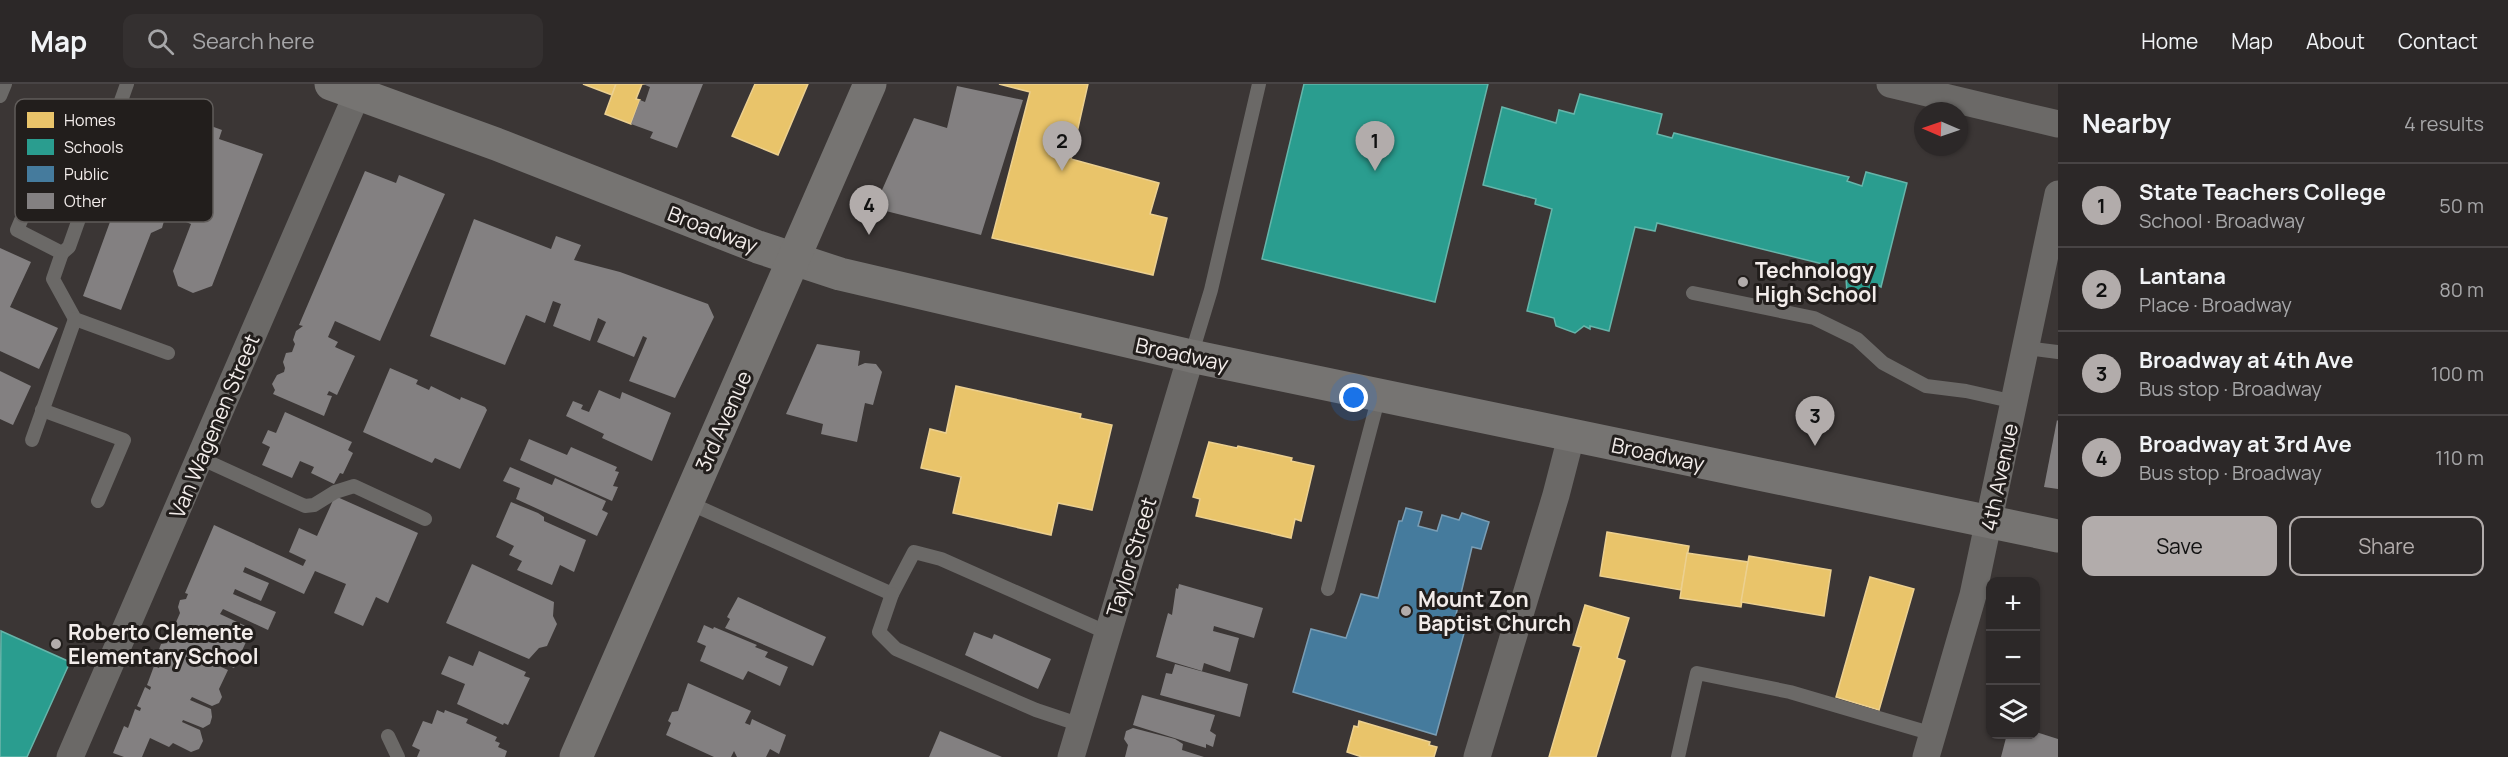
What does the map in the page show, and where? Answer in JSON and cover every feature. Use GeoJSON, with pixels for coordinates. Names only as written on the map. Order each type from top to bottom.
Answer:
{"type":"FeatureCollection","features":[{"type":"Feature","properties":{"kind":"main road","name":"3rd Avenue"},"geometry":{"type":"LineString","coordinates":[[576,757],[870,84]]}},
{"type":"Feature","properties":{"kind":"main road","name":"Broadway"},"geometry":{"type":"LineString","coordinates":[[344,89],[496,144],[794,259],[875,283],[1191,356],[2058,536]]}},
{"type":"Feature","properties":{"kind":"street"},"geometry":{"type":"LineString","coordinates":[[1890,84],[2058,124]]}},
{"type":"Feature","properties":{"kind":"street","name":"Van Wagenen Street"},"geometry":{"type":"LineString","coordinates":[[70,757],[200,458],[344,89]]}},
{"type":"Feature","properties":{"kind":"street","name":"4th Avenue"},"geometry":{"type":"LineString","coordinates":[[1929,745],[1965,624],[1989,523],[2058,195]]}},
{"type":"Feature","properties":{"kind":"street","name":"Taylor Street"},"geometry":{"type":"LineString","coordinates":[[1071,757],[1191,356]]}},
{"type":"Feature","properties":{"kind":"street"},"geometry":{"type":"LineString","coordinates":[[1477,757],[1556,495],[1571,436]]}},
{"type":"Feature","properties":{"kind":"lane"},"geometry":{"type":"LineString","coordinates":[[0,96],[5,84]]}},
{"type":"Feature","properties":{"kind":"lane"},"geometry":{"type":"LineString","coordinates":[[122,99],[127,84]]}},
{"type":"Feature","properties":{"kind":"lane"},"geometry":{"type":"LineString","coordinates":[[1191,356],[1211,290],[1259,84]]}},
{"type":"Feature","properties":{"kind":"lane"},"geometry":{"type":"LineString","coordinates":[[19,222],[17,230],[62,252]]}},
{"type":"Feature","properties":{"kind":"lane"},"geometry":{"type":"LineString","coordinates":[[78,222],[69,247],[62,252],[53,279],[75,319],[168,353]]}},
{"type":"Feature","properties":{"kind":"lane"},"geometry":{"type":"LineString","coordinates":[[1693,293],[1814,318],[1857,339],[1883,363],[1926,386],[1966,391],[2015,402]]}},
{"type":"Feature","properties":{"kind":"lane"},"geometry":{"type":"LineString","coordinates":[[32,440],[75,319]]}},
{"type":"Feature","properties":{"kind":"lane"},"geometry":{"type":"LineString","coordinates":[[2026,348],[2058,352]]}},
{"type":"Feature","properties":{"kind":"lane"},"geometry":{"type":"LineString","coordinates":[[1328,589],[1379,396]]}},
{"type":"Feature","properties":{"kind":"lane"},"geometry":{"type":"LineString","coordinates":[[42,410],[124,440],[98,501]]}},
{"type":"Feature","properties":{"kind":"lane"},"geometry":{"type":"LineString","coordinates":[[200,458],[305,506],[315,506],[335,492],[354,486],[424,519]]}},
{"type":"Feature","properties":{"kind":"lane"},"geometry":{"type":"LineString","coordinates":[[687,502],[892,594]]}},
{"type":"Feature","properties":{"kind":"lane"},"geometry":{"type":"LineString","coordinates":[[1081,725],[1036,711],[896,649],[879,632],[892,594],[914,552],[941,559],[1108,633]]}},
{"type":"Feature","properties":{"kind":"lane"},"geometry":{"type":"LineString","coordinates":[[1678,757],[1697,673],[1790,692],[1929,745]]}},
{"type":"Feature","properties":{"kind":"lane"},"geometry":{"type":"LineString","coordinates":[[388,736],[398,757]]}},
{"type":"Feature","properties":{"kind":"building: Homes"},"geometry":{"type":"Polygon","coordinates":[[[583,84],[616,84],[612,95],[583,84]]]}},
{"type":"Feature","properties":{"kind":"building: Homes"},"geometry":{"type":"Polygon","coordinates":[[[616,84],[642,84],[636,99],[640,100],[631,124],[605,114],[616,84]]]}},
{"type":"Feature","properties":{"kind":"building: Homes"},"geometry":{"type":"Polygon","coordinates":[[[755,84],[808,84],[778,155],[732,136],[755,84]]]}},
{"type":"Feature","properties":{"kind":"building: Homes"},"geometry":{"type":"Polygon","coordinates":[[[999,84],[1088,84],[1071,159],[1159,183],[1150,214],[1167,218],[1153,275],[992,238],[1030,92],[999,84]]]}},
{"type":"Feature","properties":{"kind":"building: Homes"},"geometry":{"type":"Polygon","coordinates":[[[956,386],[1081,414],[1080,418],[1112,425],[1092,510],[1058,503],[1051,535],[953,513],[961,477],[921,468],[930,429],[946,433],[956,386]]]}},
{"type":"Feature","properties":{"kind":"building: Homes"},"geometry":{"type":"Polygon","coordinates":[[[1209,442],[1292,458],[1291,461],[1314,466],[1301,521],[1295,519],[1291,538],[1196,516],[1200,499],[1193,497],[1209,442]]]}},
{"type":"Feature","properties":{"kind":"building: Homes"},"geometry":{"type":"Polygon","coordinates":[[[1607,532],[1689,546],[1681,590],[1600,576],[1607,532]]]}},
{"type":"Feature","properties":{"kind":"building: Homes"},"geometry":{"type":"Polygon","coordinates":[[[1687,553],[1748,562],[1741,607],[1680,598],[1687,553]]]}},
{"type":"Feature","properties":{"kind":"building: Homes"},"geometry":{"type":"Polygon","coordinates":[[[1749,556],[1831,570],[1824,616],[1741,602],[1749,556]]]}},
{"type":"Feature","properties":{"kind":"building: Homes"},"geometry":{"type":"Polygon","coordinates":[[[1870,577],[1914,589],[1879,710],[1836,697],[1870,577]]]}},
{"type":"Feature","properties":{"kind":"building: Homes"},"geometry":{"type":"Polygon","coordinates":[[[1585,605],[1629,618],[1617,658],[1625,661],[1596,757],[1549,757],[1581,647],[1573,645],[1585,605]]]}},
{"type":"Feature","properties":{"kind":"building: Homes"},"geometry":{"type":"Polygon","coordinates":[[[1359,721],[1430,742],[1429,745],[1437,747],[1434,757],[1362,757],[1347,752],[1354,726],[1358,727],[1359,721]]]}},
{"type":"Feature","properties":{"kind":"building: Schools"},"geometry":{"type":"Polygon","coordinates":[[[1304,84],[1488,84],[1435,302],[1262,259],[1304,84]]]}},
{"type":"Feature","properties":{"kind":"building: Schools"},"geometry":{"type":"Polygon","coordinates":[[[1580,94],[1662,114],[1657,134],[1672,138],[1674,133],[1849,177],[1847,181],[1862,186],[1866,172],[1907,183],[1881,287],[1876,284],[1870,297],[1861,301],[1847,293],[1846,278],[1840,276],[1843,269],[1657,223],[1655,231],[1635,227],[1609,331],[1584,326],[1575,333],[1556,326],[1554,318],[1527,311],[1552,209],[1535,204],[1536,199],[1483,185],[1488,164],[1502,107],[1556,123],[1559,110],[1574,114],[1580,94]]]}},
{"type":"Feature","properties":{"kind":"building: Schools"},"geometry":{"type":"Polygon","coordinates":[[[1,631],[70,662],[27,757],[0,757],[1,631]]]}},
{"type":"Feature","properties":{"kind":"building: Public","name":"Mount Zon Baptist Church"},"geometry":{"type":"Polygon","coordinates":[[[1406,508],[1422,512],[1418,526],[1437,531],[1442,515],[1459,520],[1462,513],[1489,522],[1481,549],[1472,547],[1454,623],[1466,626],[1436,735],[1293,692],[1311,629],[1346,638],[1361,594],[1378,598],[1399,521],[1402,521],[1406,508]]]}},
{"type":"Feature","properties":{"kind":"building: Other"},"geometry":{"type":"Polygon","coordinates":[[[643,84],[703,84],[677,148],[650,138],[653,132],[631,124],[640,100],[645,102],[650,87],[643,84]]]}},
{"type":"Feature","properties":{"kind":"building: Other"},"geometry":{"type":"Polygon","coordinates":[[[957,86],[1023,100],[981,235],[874,208],[914,118],[947,128],[957,86]]]}},
{"type":"Feature","properties":{"kind":"building: Other"},"geometry":{"type":"Polygon","coordinates":[[[213,127],[222,130],[219,139],[263,154],[212,286],[193,293],[178,286],[173,271],[191,224],[186,222],[213,222],[213,127]]]}},
{"type":"Feature","properties":{"kind":"building: Other"},"geometry":{"type":"Polygon","coordinates":[[[365,171],[396,183],[399,175],[445,194],[380,341],[335,321],[328,337],[338,342],[335,347],[355,356],[337,395],[329,391],[327,395],[332,396],[324,416],[273,394],[275,390],[272,384],[277,375],[284,372],[283,362],[286,353],[292,352],[296,331],[303,326],[299,325],[365,171]]]}},
{"type":"Feature","properties":{"kind":"building: Other"},"geometry":{"type":"Polygon","coordinates":[[[474,219],[551,249],[556,236],[581,245],[574,260],[620,272],[708,304],[714,317],[675,398],[629,381],[647,338],[643,336],[634,357],[597,342],[606,322],[598,318],[590,341],[553,326],[561,304],[553,301],[545,323],[526,315],[505,365],[430,336],[474,219]]]}},
{"type":"Feature","properties":{"kind":"building: Other"},"geometry":{"type":"Polygon","coordinates":[[[110,222],[164,222],[162,228],[151,233],[121,310],[83,296],[110,222]]]}},
{"type":"Feature","properties":{"kind":"building: Other"},"geometry":{"type":"Polygon","coordinates":[[[0,248],[31,262],[10,307],[58,328],[39,369],[0,351],[0,248]]]}},
{"type":"Feature","properties":{"kind":"building: Other"},"geometry":{"type":"Polygon","coordinates":[[[817,344],[860,351],[858,366],[865,363],[876,364],[882,372],[873,405],[865,403],[857,442],[821,434],[823,424],[786,414],[817,344]]]}},
{"type":"Feature","properties":{"kind":"building: Other"},"geometry":{"type":"Polygon","coordinates":[[[390,368],[418,380],[416,384],[429,390],[431,386],[460,400],[461,397],[485,407],[487,410],[460,469],[435,458],[432,463],[363,432],[390,368]]]}},
{"type":"Feature","properties":{"kind":"building: Other"},"geometry":{"type":"Polygon","coordinates":[[[0,371],[31,386],[13,425],[0,419],[0,371]]]}},
{"type":"Feature","properties":{"kind":"building: Other"},"geometry":{"type":"Polygon","coordinates":[[[599,390],[620,399],[622,392],[671,413],[652,461],[602,438],[604,434],[566,416],[573,401],[583,405],[581,409],[589,412],[599,390]]]}},
{"type":"Feature","properties":{"kind":"building: Other"},"geometry":{"type":"Polygon","coordinates":[[[285,412],[352,442],[348,450],[353,453],[343,474],[340,473],[334,484],[311,473],[314,467],[300,461],[292,478],[262,465],[270,447],[262,443],[268,430],[276,433],[285,412]]]}},
{"type":"Feature","properties":{"kind":"building: Other"},"geometry":{"type":"Polygon","coordinates":[[[2058,421],[2058,489],[2044,487],[2058,421]]]}},
{"type":"Feature","properties":{"kind":"building: Other"},"geometry":{"type":"Polygon","coordinates":[[[529,439],[567,455],[571,447],[617,467],[615,471],[619,472],[613,486],[618,487],[612,501],[520,460],[529,439]]]}},
{"type":"Feature","properties":{"kind":"building: Other"},"geometry":{"type":"Polygon","coordinates":[[[510,467],[552,485],[555,478],[606,501],[602,510],[608,513],[597,536],[516,499],[520,488],[503,481],[510,467]]]}},
{"type":"Feature","properties":{"kind":"building: Other"},"geometry":{"type":"Polygon","coordinates":[[[335,496],[418,533],[388,603],[376,597],[363,626],[334,613],[346,584],[315,571],[304,594],[245,567],[243,572],[269,583],[261,601],[235,589],[233,594],[276,612],[268,630],[223,609],[220,614],[252,629],[234,668],[202,654],[201,658],[228,670],[219,689],[222,697],[219,703],[212,706],[192,697],[190,700],[211,709],[210,724],[203,728],[183,720],[182,722],[200,730],[203,741],[199,749],[191,752],[173,743],[169,747],[150,738],[142,757],[124,757],[113,753],[124,726],[128,728],[135,709],[140,711],[141,708],[137,706],[145,687],[150,690],[151,687],[147,685],[154,666],[159,668],[161,663],[158,661],[160,657],[158,652],[161,644],[167,643],[180,613],[178,607],[180,600],[186,599],[188,594],[185,593],[214,525],[303,566],[306,560],[289,552],[299,528],[317,536],[335,496]]]}},
{"type":"Feature","properties":{"kind":"building: Other"},"geometry":{"type":"Polygon","coordinates":[[[511,502],[538,513],[544,517],[544,521],[586,540],[574,572],[560,565],[552,585],[517,570],[522,561],[509,555],[514,546],[496,537],[511,502]]]}},
{"type":"Feature","properties":{"kind":"building: Other"},"geometry":{"type":"Polygon","coordinates":[[[472,564],[554,602],[553,616],[557,624],[547,646],[539,648],[529,659],[446,623],[472,564]]]}},
{"type":"Feature","properties":{"kind":"building: Other"},"geometry":{"type":"Polygon","coordinates":[[[1179,584],[1263,608],[1254,638],[1214,626],[1213,631],[1239,638],[1230,672],[1204,663],[1202,671],[1156,657],[1168,613],[1172,615],[1176,588],[1178,589],[1179,584]]]}},
{"type":"Feature","properties":{"kind":"building: Other"},"geometry":{"type":"Polygon","coordinates":[[[738,597],[826,637],[813,666],[725,628],[730,619],[727,617],[738,597]]]}},
{"type":"Feature","properties":{"kind":"building: Other"},"geometry":{"type":"Polygon","coordinates":[[[704,625],[757,645],[755,647],[768,652],[765,657],[788,667],[780,686],[748,671],[743,680],[700,661],[706,646],[697,642],[704,625]]]}},
{"type":"Feature","properties":{"kind":"building: Other"},"geometry":{"type":"Polygon","coordinates":[[[974,632],[992,639],[994,634],[1051,659],[1038,689],[965,655],[974,632]]]}},
{"type":"Feature","properties":{"kind":"building: Other"},"geometry":{"type":"Polygon","coordinates":[[[479,651],[526,672],[524,676],[530,678],[508,725],[504,723],[503,725],[457,704],[465,684],[441,674],[449,656],[473,666],[479,651]]]}},
{"type":"Feature","properties":{"kind":"building: Other"},"geometry":{"type":"Polygon","coordinates":[[[1175,664],[1248,684],[1240,717],[1160,695],[1166,673],[1172,674],[1175,664]]]}},
{"type":"Feature","properties":{"kind":"building: Other"},"geometry":{"type":"Polygon","coordinates":[[[688,683],[751,711],[745,723],[750,725],[752,719],[786,735],[779,754],[770,749],[766,757],[737,757],[734,751],[731,757],[714,757],[666,735],[671,723],[668,721],[672,712],[678,711],[688,683]]]}},
{"type":"Feature","properties":{"kind":"building: Other"},"geometry":{"type":"Polygon","coordinates":[[[1142,695],[1215,715],[1210,731],[1216,735],[1213,747],[1206,744],[1206,748],[1133,725],[1142,695]]]}},
{"type":"Feature","properties":{"kind":"building: Other"},"geometry":{"type":"Polygon","coordinates":[[[437,710],[444,713],[445,710],[468,719],[466,723],[497,737],[495,741],[500,743],[498,747],[507,751],[505,757],[417,757],[420,750],[412,746],[423,721],[432,724],[437,710]]]}},
{"type":"Feature","properties":{"kind":"building: Other"},"geometry":{"type":"Polygon","coordinates":[[[1133,728],[1175,739],[1183,744],[1182,750],[1204,757],[1125,757],[1128,745],[1124,739],[1126,731],[1133,728]]]}},
{"type":"Feature","properties":{"kind":"building: Other"},"geometry":{"type":"Polygon","coordinates":[[[940,731],[1002,757],[929,757],[940,731]]]}},
{"type":"Feature","properties":{"kind":"building: Other"},"geometry":{"type":"Polygon","coordinates":[[[2040,733],[2058,739],[2058,757],[2001,757],[2006,739],[2040,739],[2040,733]]]}},
{"type":"Feature","properties":{"kind":"place","name":"Lantana"},"geometry":{"type":"Point","coordinates":[1062,171]}},
{"type":"Feature","properties":{"kind":"place","name":"State Teachers College"},"geometry":{"type":"Point","coordinates":[1375,171]}},
{"type":"Feature","properties":{"kind":"place","name":"Broadway at 3rd Ave"},"geometry":{"type":"Point","coordinates":[869,235]}},
{"type":"Feature","properties":{"kind":"place","name":"Technology High School"},"geometry":{"type":"Point","coordinates":[1743,282]}},
{"type":"Feature","properties":{"kind":"place","name":"Broadway at 4th Ave"},"geometry":{"type":"Point","coordinates":[1815,446]}},
{"type":"Feature","properties":{"kind":"place","name":"Mount Zon Baptist Church"},"geometry":{"type":"Point","coordinates":[1406,611]}},
{"type":"Feature","properties":{"kind":"place","name":"Roberto Clemente Elementary School"},"geometry":{"type":"Point","coordinates":[56,644]}}]}
